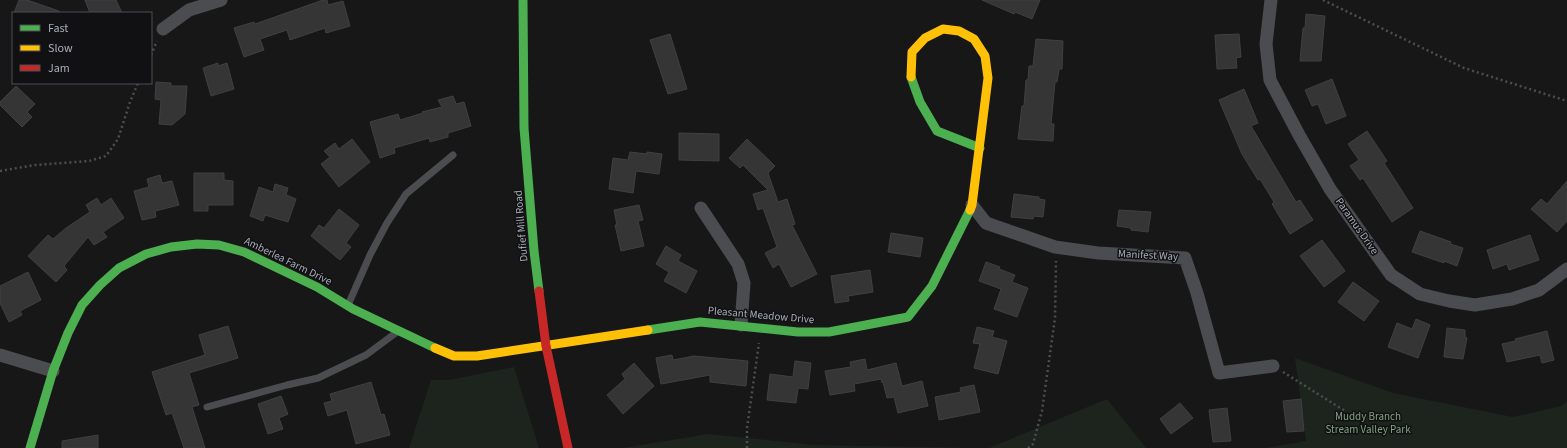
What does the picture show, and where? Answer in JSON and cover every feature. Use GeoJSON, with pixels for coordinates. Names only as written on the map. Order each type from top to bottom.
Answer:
{"type":"FeatureCollection","features":[{"type":"Feature","properties":{"kind":"street"},"geometry":{"type":"LineString","coordinates":[[162,29],[189,10],[221,0]]}},
{"type":"Feature","properties":{"kind":"street","name":"Dufief Mill Road"},"geometry":{"type":"LineString","coordinates":[[524,0],[524,128],[534,251],[546,346],[568,448]]}},
{"type":"Feature","properties":{"kind":"street","name":"Paramus Drive"},"geometry":{"type":"LineString","coordinates":[[1271,0],[1266,44],[1270,80],[1330,189],[1391,275],[1420,294],[1475,305],[1512,299],[1539,290],[1567,269]]}},
{"type":"Feature","properties":{"kind":"street","name":"Pleasant Meadow Drive"},"geometry":{"type":"LineString","coordinates":[[546,346],[700,322],[798,332],[830,332],[908,317],[932,286],[972,205],[980,148],[988,78],[985,56],[974,39],[959,32],[943,30],[925,38],[912,52],[910,75],[920,102],[937,131],[980,148]]}},
{"type":"Feature","properties":{"kind":"street","name":"Manifest Way"},"geometry":{"type":"LineString","coordinates":[[972,205],[986,223],[1055,247],[1098,253],[1186,258],[1219,373],[1273,366]]}},
{"type":"Feature","properties":{"kind":"street"},"geometry":{"type":"LineString","coordinates":[[701,208],[738,264],[744,283],[741,325]]}},
{"type":"Feature","properties":{"kind":"street","name":"Amberlea Farm Drive"},"geometry":{"type":"LineString","coordinates":[[30,448],[54,371],[68,333],[82,305],[100,285],[119,268],[146,254],[171,247],[197,244],[219,245],[244,252],[318,288],[399,331],[454,356],[477,356],[546,346]]}},
{"type":"Feature","properties":{"kind":"street"},"geometry":{"type":"LineString","coordinates":[[0,355],[54,371]]}},
{"type":"Feature","properties":{"kind":"lane"},"geometry":{"type":"LineString","coordinates":[[348,305],[370,255],[387,223],[406,194],[453,155]]}},
{"type":"Feature","properties":{"kind":"lane"},"geometry":{"type":"LineString","coordinates":[[207,407],[318,378],[368,354],[399,331]]}},
{"type":"Feature","properties":{"kind":"path"},"geometry":{"type":"LineString","coordinates":[[1323,0],[1464,68],[1567,101]]}},
{"type":"Feature","properties":{"kind":"path"},"geometry":{"type":"LineString","coordinates":[[0,171],[35,165],[89,161],[106,156],[118,139],[138,84]]}},
{"type":"Feature","properties":{"kind":"path"},"geometry":{"type":"LineString","coordinates":[[1028,448],[1033,444],[1042,411],[1049,366],[1055,318],[1055,247]]}},
{"type":"Feature","properties":{"kind":"path"},"geometry":{"type":"LineString","coordinates":[[747,448],[746,428],[761,328]]}},
{"type":"Feature","properties":{"kind":"path"},"geometry":{"type":"LineString","coordinates":[[1273,366],[1345,411]]}},
{"type":"Feature","properties":{"kind":"green space","name":"Muddy Branch Stream Valley Park"},"geometry":{"type":"Polygon","coordinates":[[[1295,358],[1393,393],[1513,417],[1561,406],[1567,401],[1567,448],[1265,448],[1306,441],[1295,358]]]}},
{"type":"Feature","properties":{"kind":"green space"},"geometry":{"type":"Polygon","coordinates":[[[514,367],[539,448],[409,448],[431,380],[449,380],[514,367]]]}},
{"type":"Feature","properties":{"kind":"green space"},"geometry":{"type":"Polygon","coordinates":[[[1107,399],[1146,448],[989,448],[1107,399]]]}},
{"type":"Feature","properties":{"kind":"green space"},"geometry":{"type":"Polygon","coordinates":[[[708,434],[814,445],[976,448],[623,448],[708,434]]]}},
{"type":"Feature","properties":{"kind":"building"},"geometry":{"type":"Polygon","coordinates":[[[19,0],[27,0],[59,11],[59,12],[14,12],[19,0]]]}},
{"type":"Feature","properties":{"kind":"building"},"geometry":{"type":"Polygon","coordinates":[[[85,0],[116,0],[122,12],[90,12],[85,0]]]}},
{"type":"Feature","properties":{"kind":"building"},"geometry":{"type":"Polygon","coordinates":[[[323,0],[327,0],[328,5],[343,1],[350,26],[326,33],[325,28],[290,40],[287,30],[260,39],[264,50],[244,57],[234,28],[254,22],[255,24],[323,0]]]}},
{"type":"Feature","properties":{"kind":"building"},"geometry":{"type":"Polygon","coordinates":[[[982,0],[1040,0],[1032,19],[1015,12],[1014,14],[982,0]]]}},
{"type":"Feature","properties":{"kind":"building"},"geometry":{"type":"Polygon","coordinates":[[[1306,14],[1325,16],[1321,61],[1300,61],[1303,28],[1305,28],[1306,14]]]}},
{"type":"Feature","properties":{"kind":"building"},"geometry":{"type":"Polygon","coordinates":[[[670,34],[687,89],[668,94],[650,40],[670,34]]]}},
{"type":"Feature","properties":{"kind":"building"},"geometry":{"type":"Polygon","coordinates":[[[1239,34],[1241,57],[1236,58],[1237,68],[1217,69],[1215,35],[1239,34]]]}},
{"type":"Feature","properties":{"kind":"building"},"geometry":{"type":"Polygon","coordinates":[[[1036,39],[1063,41],[1062,69],[1059,69],[1057,82],[1055,82],[1051,124],[1054,124],[1053,141],[1018,139],[1022,106],[1024,106],[1026,80],[1028,80],[1029,66],[1033,66],[1036,39]]]}},
{"type":"Feature","properties":{"kind":"building"},"geometry":{"type":"Polygon","coordinates":[[[218,63],[218,66],[227,63],[234,89],[211,96],[203,68],[218,63]]]}},
{"type":"Feature","properties":{"kind":"building"},"geometry":{"type":"Polygon","coordinates":[[[1332,79],[1346,116],[1326,124],[1318,104],[1312,106],[1305,90],[1332,79]]]}},
{"type":"Feature","properties":{"kind":"building"},"geometry":{"type":"Polygon","coordinates":[[[156,82],[171,83],[171,86],[187,86],[185,114],[172,125],[159,124],[161,100],[155,99],[156,82]]]}},
{"type":"Feature","properties":{"kind":"building"},"geometry":{"type":"Polygon","coordinates":[[[16,86],[35,104],[27,112],[32,117],[22,127],[0,105],[0,102],[16,86]]]}},
{"type":"Feature","properties":{"kind":"building"},"geometry":{"type":"Polygon","coordinates":[[[1244,89],[1258,123],[1251,126],[1296,202],[1300,200],[1313,220],[1290,234],[1272,204],[1274,202],[1242,154],[1219,100],[1244,89]]]}},
{"type":"Feature","properties":{"kind":"building"},"geometry":{"type":"Polygon","coordinates":[[[453,96],[456,104],[464,102],[471,126],[448,133],[448,137],[430,142],[429,138],[394,148],[395,153],[380,158],[370,122],[398,114],[400,120],[423,113],[422,112],[442,107],[438,100],[453,96]]]}},
{"type":"Feature","properties":{"kind":"building"},"geometry":{"type":"Polygon","coordinates":[[[1367,131],[1387,161],[1384,163],[1413,208],[1392,222],[1363,178],[1360,180],[1350,166],[1359,160],[1348,144],[1367,131]]]}},
{"type":"Feature","properties":{"kind":"building"},"geometry":{"type":"Polygon","coordinates":[[[679,133],[719,134],[719,161],[679,160],[679,133]]]}},
{"type":"Feature","properties":{"kind":"building"},"geometry":{"type":"Polygon","coordinates":[[[352,139],[370,162],[339,187],[321,164],[330,157],[324,151],[335,143],[339,149],[352,139]]]}},
{"type":"Feature","properties":{"kind":"building"},"geometry":{"type":"Polygon","coordinates":[[[747,139],[775,166],[768,173],[778,202],[787,199],[795,224],[792,225],[817,274],[791,287],[779,264],[773,268],[765,253],[777,247],[763,208],[758,210],[753,194],[768,190],[743,165],[740,168],[729,158],[747,139]]]}},
{"type":"Feature","properties":{"kind":"building"},"geometry":{"type":"Polygon","coordinates":[[[630,152],[662,154],[659,174],[636,171],[633,193],[609,189],[613,158],[628,160],[630,152]]]}},
{"type":"Feature","properties":{"kind":"building"},"geometry":{"type":"Polygon","coordinates":[[[194,173],[224,173],[224,180],[233,181],[233,205],[208,205],[208,211],[194,211],[194,173]]]}},
{"type":"Feature","properties":{"kind":"building"},"geometry":{"type":"Polygon","coordinates":[[[160,175],[162,183],[172,181],[179,205],[155,211],[156,217],[142,220],[134,191],[149,187],[147,179],[160,175]]]}},
{"type":"Feature","properties":{"kind":"building"},"geometry":{"type":"Polygon","coordinates":[[[1567,181],[1567,221],[1557,232],[1531,209],[1541,199],[1547,204],[1567,181]]]}},
{"type":"Feature","properties":{"kind":"building"},"geometry":{"type":"Polygon","coordinates":[[[275,184],[288,188],[286,195],[296,199],[288,222],[265,215],[263,221],[250,216],[259,187],[273,192],[275,184]]]}},
{"type":"Feature","properties":{"kind":"building"},"geometry":{"type":"Polygon","coordinates":[[[1014,194],[1039,197],[1039,199],[1045,200],[1043,217],[1034,216],[1033,219],[1011,217],[1014,194]]]}},
{"type":"Feature","properties":{"kind":"building"},"geometry":{"type":"Polygon","coordinates":[[[97,198],[101,205],[111,198],[124,218],[103,232],[107,237],[94,245],[88,237],[64,266],[67,270],[56,282],[28,256],[48,235],[53,239],[66,228],[90,212],[86,205],[97,198]]]}},
{"type":"Feature","properties":{"kind":"building"},"geometry":{"type":"Polygon","coordinates":[[[639,205],[643,220],[638,221],[644,246],[621,251],[615,225],[617,225],[614,210],[639,205]]]}},
{"type":"Feature","properties":{"kind":"building"},"geometry":{"type":"Polygon","coordinates":[[[339,209],[359,225],[346,243],[351,247],[340,260],[311,236],[319,225],[324,228],[339,209]]]}},
{"type":"Feature","properties":{"kind":"building"},"geometry":{"type":"Polygon","coordinates":[[[1119,210],[1151,212],[1148,232],[1131,230],[1131,228],[1117,226],[1119,210]]]}},
{"type":"Feature","properties":{"kind":"building"},"geometry":{"type":"Polygon","coordinates":[[[1420,231],[1463,248],[1457,266],[1412,252],[1420,231]]]}},
{"type":"Feature","properties":{"kind":"building"},"geometry":{"type":"Polygon","coordinates":[[[891,233],[923,238],[920,257],[888,252],[891,233]]]}},
{"type":"Feature","properties":{"kind":"building"},"geometry":{"type":"Polygon","coordinates":[[[1530,235],[1539,260],[1509,270],[1507,264],[1493,269],[1487,250],[1530,235]]]}},
{"type":"Feature","properties":{"kind":"building"},"geometry":{"type":"Polygon","coordinates":[[[1322,240],[1345,271],[1324,287],[1300,256],[1322,240]]]}},
{"type":"Feature","properties":{"kind":"building"},"geometry":{"type":"Polygon","coordinates":[[[666,246],[681,255],[678,261],[697,271],[686,293],[664,281],[669,272],[656,264],[666,246]]]}},
{"type":"Feature","properties":{"kind":"building"},"geometry":{"type":"Polygon","coordinates":[[[986,262],[1015,275],[1012,282],[1028,288],[1017,317],[994,309],[1001,289],[979,281],[986,262]]]}},
{"type":"Feature","properties":{"kind":"building"},"geometry":{"type":"Polygon","coordinates":[[[870,270],[873,292],[848,296],[849,301],[835,303],[831,276],[870,270]]]}},
{"type":"Feature","properties":{"kind":"building"},"geometry":{"type":"Polygon","coordinates":[[[28,272],[41,300],[20,311],[22,315],[9,322],[0,303],[0,286],[28,272]]]}},
{"type":"Feature","properties":{"kind":"building"},"geometry":{"type":"Polygon","coordinates":[[[1353,282],[1379,301],[1364,321],[1338,302],[1353,282]]]}},
{"type":"Feature","properties":{"kind":"building"},"geometry":{"type":"Polygon","coordinates":[[[1416,319],[1430,325],[1418,358],[1388,347],[1397,323],[1412,329],[1416,319]]]}},
{"type":"Feature","properties":{"kind":"building"},"geometry":{"type":"Polygon","coordinates":[[[228,326],[238,358],[189,373],[199,405],[192,407],[205,448],[184,448],[172,413],[166,415],[152,372],[205,355],[199,335],[228,326]]]}},
{"type":"Feature","properties":{"kind":"building"},"geometry":{"type":"Polygon","coordinates":[[[977,327],[994,331],[992,337],[1007,341],[998,374],[974,368],[980,344],[973,343],[977,327]]]}},
{"type":"Feature","properties":{"kind":"building"},"geometry":{"type":"Polygon","coordinates":[[[1447,328],[1465,330],[1465,337],[1467,338],[1463,359],[1444,357],[1447,328]]]}},
{"type":"Feature","properties":{"kind":"building"},"geometry":{"type":"Polygon","coordinates":[[[1547,331],[1554,360],[1542,363],[1540,355],[1507,362],[1502,344],[1547,331]]]}},
{"type":"Feature","properties":{"kind":"building"},"geometry":{"type":"Polygon","coordinates":[[[672,355],[673,360],[694,356],[748,361],[746,386],[710,382],[710,375],[661,384],[656,358],[672,355]]]}},
{"type":"Feature","properties":{"kind":"building"},"geometry":{"type":"Polygon","coordinates":[[[865,359],[867,370],[896,363],[902,386],[922,381],[928,406],[898,413],[894,397],[887,398],[881,379],[854,384],[855,391],[830,395],[825,371],[851,367],[850,362],[865,359]]]}},
{"type":"Feature","properties":{"kind":"building"},"geometry":{"type":"Polygon","coordinates":[[[795,361],[811,363],[808,389],[798,388],[796,403],[767,400],[770,374],[793,377],[795,361]]]}},
{"type":"Feature","properties":{"kind":"building"},"geometry":{"type":"Polygon","coordinates":[[[634,363],[654,386],[623,414],[607,395],[625,379],[622,374],[634,363]]]}},
{"type":"Feature","properties":{"kind":"building"},"geometry":{"type":"Polygon","coordinates":[[[371,382],[381,415],[384,414],[390,435],[356,444],[347,410],[328,416],[324,403],[332,401],[330,394],[371,382]]]}},
{"type":"Feature","properties":{"kind":"building"},"geometry":{"type":"Polygon","coordinates":[[[974,385],[980,412],[939,420],[935,397],[961,392],[960,388],[974,385]]]}},
{"type":"Feature","properties":{"kind":"building"},"geometry":{"type":"Polygon","coordinates":[[[281,396],[288,414],[279,418],[283,429],[268,434],[258,404],[281,396]]]}},
{"type":"Feature","properties":{"kind":"building"},"geometry":{"type":"Polygon","coordinates":[[[1301,399],[1304,431],[1287,432],[1283,401],[1301,399]]]}},
{"type":"Feature","properties":{"kind":"building"},"geometry":{"type":"Polygon","coordinates":[[[1180,403],[1193,418],[1171,434],[1160,419],[1180,403]]]}},
{"type":"Feature","properties":{"kind":"building"},"geometry":{"type":"Polygon","coordinates":[[[1227,408],[1231,441],[1213,442],[1209,410],[1227,408]]]}},
{"type":"Feature","properties":{"kind":"building"},"geometry":{"type":"Polygon","coordinates":[[[98,435],[98,448],[62,448],[62,441],[98,435]]]}},
{"type":"Feature","properties":{"kind":"traffic: fast"},"geometry":{"type":"LineString","coordinates":[[523,0],[524,128],[534,251],[539,291]]}},
{"type":"Feature","properties":{"kind":"traffic: fast"},"geometry":{"type":"LineString","coordinates":[[911,77],[920,102],[937,131],[980,148]]}},
{"type":"Feature","properties":{"kind":"traffic: fast"},"geometry":{"type":"LineString","coordinates":[[648,330],[700,322],[798,332],[829,332],[908,317],[932,286],[970,210]]}},
{"type":"Feature","properties":{"kind":"traffic: fast"},"geometry":{"type":"LineString","coordinates":[[30,448],[53,371],[68,333],[82,305],[100,285],[119,268],[146,254],[171,247],[197,244],[219,245],[244,252],[317,287],[353,309],[435,348]]}},
{"type":"Feature","properties":{"kind":"traffic: slow"},"geometry":{"type":"LineString","coordinates":[[911,77],[912,52],[925,38],[943,29],[959,31],[974,39],[985,56],[988,78],[972,205],[970,210]]}},
{"type":"Feature","properties":{"kind":"traffic: slow"},"geometry":{"type":"LineString","coordinates":[[435,348],[454,356],[477,356],[648,330]]}},
{"type":"Feature","properties":{"kind":"traffic: jam"},"geometry":{"type":"LineString","coordinates":[[539,291],[546,346],[568,448]]}}]}
